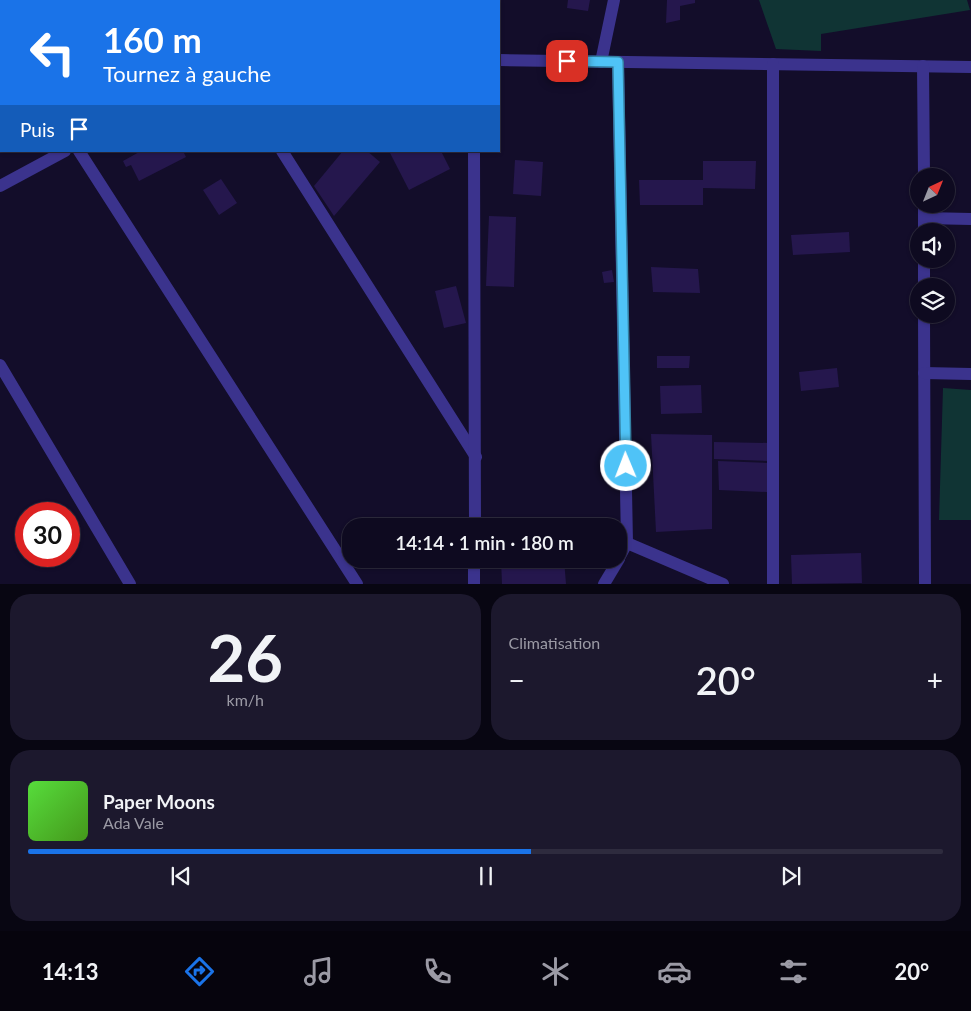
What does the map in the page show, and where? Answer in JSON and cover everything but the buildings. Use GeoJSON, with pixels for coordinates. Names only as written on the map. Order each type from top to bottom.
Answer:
{"type":"FeatureCollection","features":[{"type":"Feature","properties":{"kind":"street"},"geometry":{"type":"LineString","coordinates":[[600,62],[614,0]]}},
{"type":"Feature","properties":{"kind":"street"},"geometry":{"type":"LineString","coordinates":[[500,60],[971,67]]}},
{"type":"Feature","properties":{"kind":"street"},"geometry":{"type":"LineString","coordinates":[[618,62],[627,518]]}},
{"type":"Feature","properties":{"kind":"street"},"geometry":{"type":"LineString","coordinates":[[773,584],[774,64]]}},
{"type":"Feature","properties":{"kind":"street"},"geometry":{"type":"LineString","coordinates":[[923,66],[924,168]]}},
{"type":"Feature","properties":{"kind":"street"},"geometry":{"type":"LineString","coordinates":[[0,186],[63,152]]}},
{"type":"Feature","properties":{"kind":"street"},"geometry":{"type":"LineString","coordinates":[[81,152],[357,584]]}},
{"type":"Feature","properties":{"kind":"street"},"geometry":{"type":"LineString","coordinates":[[283,152],[476,458]]}},
{"type":"Feature","properties":{"kind":"street"},"geometry":{"type":"LineString","coordinates":[[474,152],[475,518]]}},
{"type":"Feature","properties":{"kind":"street"},"geometry":{"type":"LineString","coordinates":[[940,223],[971,219]]}},
{"type":"Feature","properties":{"kind":"street"},"geometry":{"type":"LineString","coordinates":[[924,323],[925,584]]}},
{"type":"Feature","properties":{"kind":"street"},"geometry":{"type":"LineString","coordinates":[[0,365],[130,584]]}},
{"type":"Feature","properties":{"kind":"street"},"geometry":{"type":"LineString","coordinates":[[924,373],[971,374]]}},
{"type":"Feature","properties":{"kind":"street"},"geometry":{"type":"LineString","coordinates":[[627,544],[723,584]]}},
{"type":"Feature","properties":{"kind":"street"},"geometry":{"type":"LineString","coordinates":[[474,568],[474,584]]}},
{"type":"Feature","properties":{"kind":"street"},"geometry":{"type":"LineString","coordinates":[[604,584],[614,568]]}},
{"type":"Feature","properties":{"kind":"green space"},"geometry":{"type":"Polygon","coordinates":[[[759,0],[967,0],[970,10],[821,34],[821,51],[776,49],[759,0]]]}},
{"type":"Feature","properties":{"kind":"green space"},"geometry":{"type":"Polygon","coordinates":[[[943,388],[971,390],[971,520],[939,520],[943,388]]]}},
{"type":"Feature","properties":{"kind":"route"},"geometry":{"type":"LineString","coordinates":[[567,61],[618,62],[626,466]]}}]}
